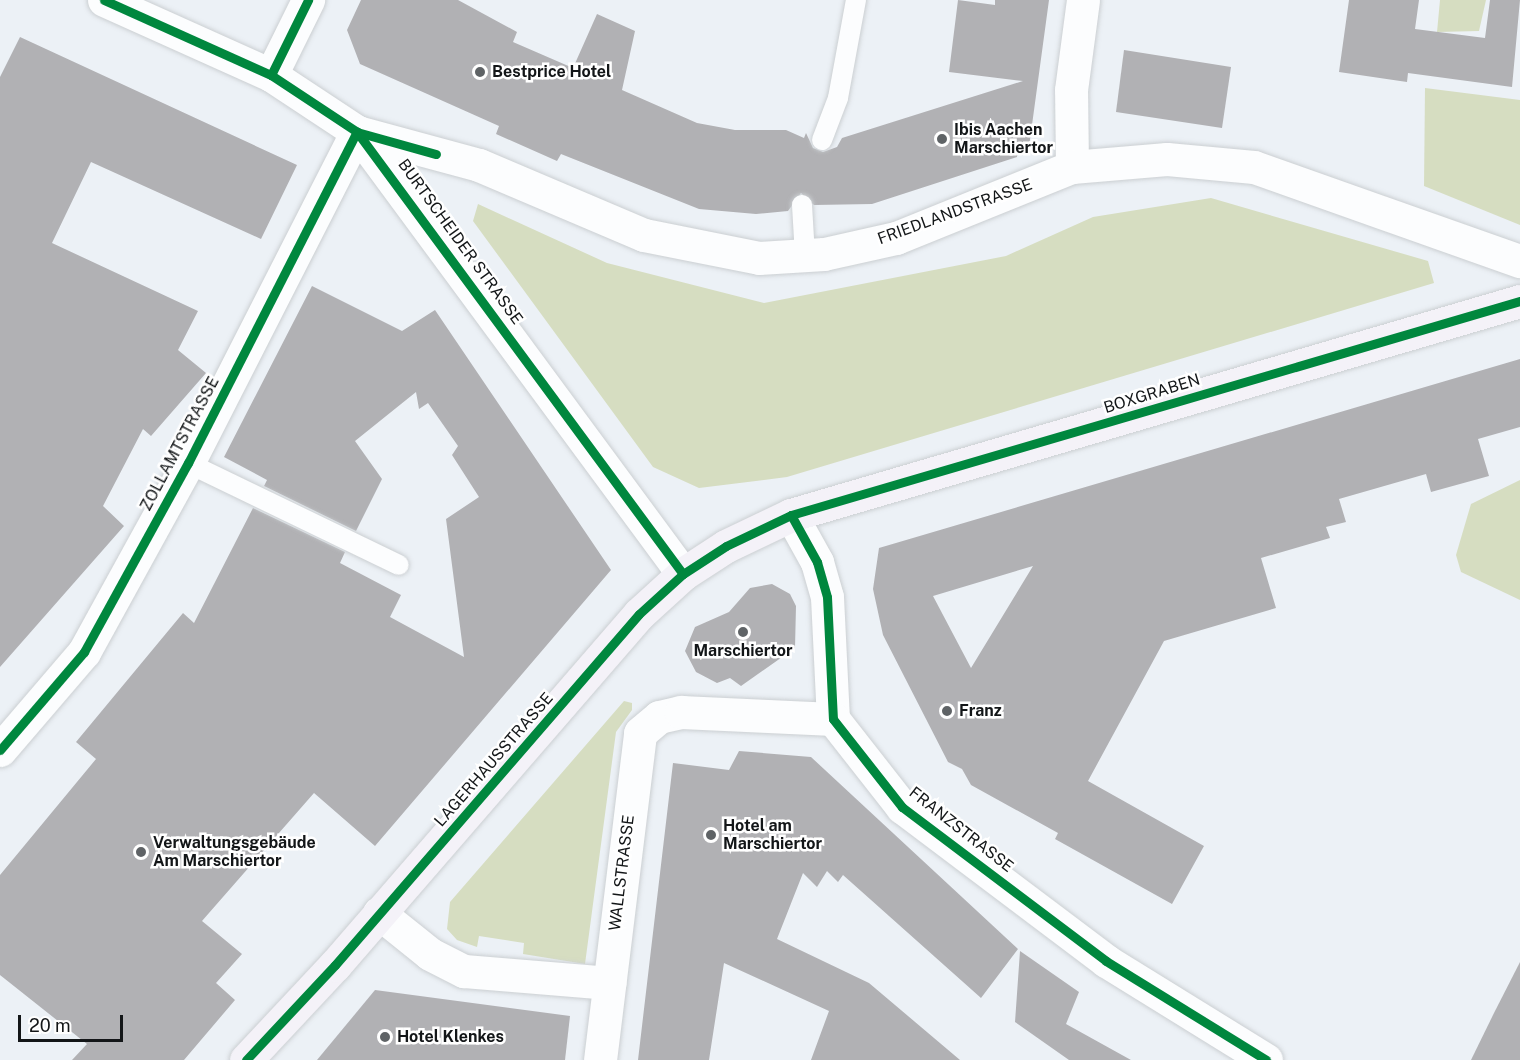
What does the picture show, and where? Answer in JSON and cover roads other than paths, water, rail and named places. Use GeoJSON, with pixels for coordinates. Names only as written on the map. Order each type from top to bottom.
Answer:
{"type":"FeatureCollection","features":[{"type":"Feature","properties":{"kind":"main road","name":"BOXGRABEN"},"geometry":{"type":"LineString","coordinates":[[791,515],[1520,301]]}},
{"type":"Feature","properties":{"kind":"main road","name":"LAGERHAUSSTRASSE"},"geometry":{"type":"LineString","coordinates":[[246,1060],[379,913],[639,614],[683,574],[791,515]]}},
{"type":"Feature","properties":{"kind":"street","name":"BURTSCHEIDER STRASSE"},"geometry":{"type":"LineString","coordinates":[[104,0],[271,75],[357,132],[683,574]]}},
{"type":"Feature","properties":{"kind":"street"},"geometry":{"type":"LineString","coordinates":[[1072,167],[1071,90],[1083,0]]}},
{"type":"Feature","properties":{"kind":"street"},"geometry":{"type":"LineString","coordinates":[[271,75],[306,1]]}},
{"type":"Feature","properties":{"kind":"street","name":"FRIEDLANDSTRASSE"},"geometry":{"type":"LineString","coordinates":[[357,132],[479,165],[644,235],[759,258],[805,255],[896,238],[1072,167],[1167,159],[1254,167],[1520,261]]}},
{"type":"Feature","properties":{"kind":"street","name":"ZOLLAMTSTRASSE"},"geometry":{"type":"LineString","coordinates":[[0,750],[84,652],[188,463],[357,132]]}},
{"type":"Feature","properties":{"kind":"street"},"geometry":{"type":"LineString","coordinates":[[791,515],[817,562],[827,597],[833,719]]}},
{"type":"Feature","properties":{"kind":"street","name":"WALLSTRASSE"},"geometry":{"type":"LineString","coordinates":[[600,1060],[639,739],[647,725],[681,712],[833,719]]}},
{"type":"Feature","properties":{"kind":"street","name":"FRANZSTRASSE"},"geometry":{"type":"LineString","coordinates":[[833,719],[902,807],[1106,961],[1266,1060]]}},
{"type":"Feature","properties":{"kind":"street"},"geometry":{"type":"LineString","coordinates":[[379,913],[430,954],[464,971],[610,983]]}},
{"type":"Feature","properties":{"kind":"lane"},"geometry":{"type":"LineString","coordinates":[[822,140],[838,98],[856,0]]}},
{"type":"Feature","properties":{"kind":"lane"},"geometry":{"type":"LineString","coordinates":[[802,206],[805,255]]}},
{"type":"Feature","properties":{"kind":"lane"},"geometry":{"type":"LineString","coordinates":[[188,463],[399,565]]}},
{"type":"Feature","properties":{"kind":"place","name":"Bestprice Hotel"},"geometry":{"type":"Point","coordinates":[480,72]}},
{"type":"Feature","properties":{"kind":"place","name":"Ibis Aachen Marschiertor"},"geometry":{"type":"Point","coordinates":[942,139]}},
{"type":"Feature","properties":{"kind":"place","name":"Marschiertor"},"geometry":{"type":"Point","coordinates":[743,632]}},
{"type":"Feature","properties":{"kind":"place","name":"Franz"},"geometry":{"type":"Point","coordinates":[947,711]}},
{"type":"Feature","properties":{"kind":"place","name":"Hotel am Marschiertor"},"geometry":{"type":"Point","coordinates":[711,835]}},
{"type":"Feature","properties":{"kind":"place","name":"Verwaltungsgebäude Am Marschiertor"},"geometry":{"type":"Point","coordinates":[141,852]}},
{"type":"Feature","properties":{"kind":"place","name":"Hotel Klenkes"},"geometry":{"type":"Point","coordinates":[385,1037]}}]}
